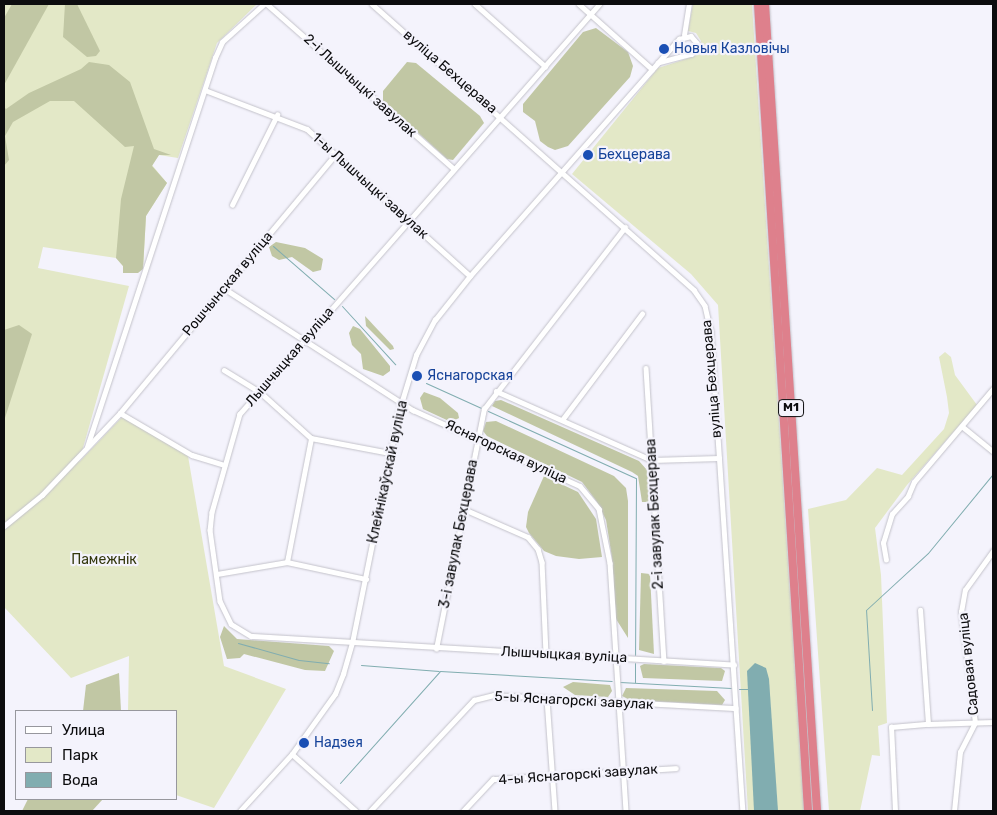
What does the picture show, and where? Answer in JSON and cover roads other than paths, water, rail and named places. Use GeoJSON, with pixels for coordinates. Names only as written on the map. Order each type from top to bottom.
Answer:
{"type":"FeatureCollection","features":[{"type":"Feature","properties":{"kind":"highway","name":"М1"},"geometry":{"type":"LineString","coordinates":[[758,4],[808,811]]}},
{"type":"Feature","properties":{"kind":"highway","name":"М1"},"geometry":{"type":"LineString","coordinates":[[765,4],[817,811]]}},
{"type":"Feature","properties":{"kind":"street"},"geometry":{"type":"LineString","coordinates":[[86,451],[222,42],[265,4]]}},
{"type":"Feature","properties":{"kind":"street","name":"2-і Лышчыцкі завулак"},"geometry":{"type":"LineString","coordinates":[[265,4],[454,169]]}},
{"type":"Feature","properties":{"kind":"street","name":"вуліца Бехцерава"},"geometry":{"type":"LineString","coordinates":[[372,4],[694,290],[705,306],[711,331],[743,811]]}},
{"type":"Feature","properties":{"kind":"street"},"geometry":{"type":"LineString","coordinates":[[475,4],[545,66]]}},
{"type":"Feature","properties":{"kind":"street"},"geometry":{"type":"LineString","coordinates":[[579,4],[652,69]]}},
{"type":"Feature","properties":{"kind":"street","name":"Лышчыцкая вуліца"},"geometry":{"type":"LineString","coordinates":[[600,4],[240,414],[225,465],[210,530],[224,614],[241,633],[266,638],[734,665]]}},
{"type":"Feature","properties":{"kind":"street"},"geometry":{"type":"LineString","coordinates":[[658,63],[695,51],[697,43],[694,38],[684,36],[689,4]]}},
{"type":"Feature","properties":{"kind":"street","name":"Клейнікаўскай вуліца"},"geometry":{"type":"LineString","coordinates":[[240,811],[292,754],[335,694],[352,643],[401,403],[416,356],[435,320],[470,276],[652,69],[684,36]]}},
{"type":"Feature","properties":{"kind":"street","name":"1-ы Лышчыцкі завулак"},"geometry":{"type":"LineString","coordinates":[[205,90],[277,115],[307,129],[470,276]]}},
{"type":"Feature","properties":{"kind":"street"},"geometry":{"type":"LineString","coordinates":[[232,205],[277,115]]}},
{"type":"Feature","properties":{"kind":"street","name":"Рошчынская вуліца"},"geometry":{"type":"LineString","coordinates":[[4,526],[42,495],[86,451],[120,413],[336,154]]}},
{"type":"Feature","properties":{"kind":"street","name":"3-і завулак Бехцерава"},"geometry":{"type":"LineString","coordinates":[[436,648],[484,409],[624,227]]}},
{"type":"Feature","properties":{"kind":"street","name":"Яснагорская вуліца"},"geometry":{"type":"LineString","coordinates":[[224,289],[305,339],[401,403],[580,486],[599,509],[610,563],[617,703],[626,811]]}},
{"type":"Feature","properties":{"kind":"street"},"geometry":{"type":"LineString","coordinates":[[562,420],[642,314]]}},
{"type":"Feature","properties":{"kind":"street","name":"2-і завулак Бехцерава"},"geometry":{"type":"LineString","coordinates":[[646,368],[664,660]]}},
{"type":"Feature","properties":{"kind":"street"},"geometry":{"type":"LineString","coordinates":[[224,370],[260,392],[311,438],[390,453]]}},
{"type":"Feature","properties":{"kind":"street"},"geometry":{"type":"LineString","coordinates":[[886,560],[883,543],[892,514],[908,496],[914,482],[963,427],[993,389]]}},
{"type":"Feature","properties":{"kind":"street"},"geometry":{"type":"LineString","coordinates":[[496,391],[652,460],[719,458]]}},
{"type":"Feature","properties":{"kind":"street"},"geometry":{"type":"LineString","coordinates":[[120,413],[192,455],[225,465]]}},
{"type":"Feature","properties":{"kind":"street"},"geometry":{"type":"LineString","coordinates":[[963,427],[993,451]]}},
{"type":"Feature","properties":{"kind":"street"},"geometry":{"type":"LineString","coordinates":[[287,562],[311,438]]}},
{"type":"Feature","properties":{"kind":"street"},"geometry":{"type":"LineString","coordinates":[[464,509],[528,537],[538,549],[542,562],[546,654]]}},
{"type":"Feature","properties":{"kind":"street","name":"Садовая вуліца"},"geometry":{"type":"LineString","coordinates":[[954,811],[960,752],[975,723],[961,612],[965,590],[993,551]]}},
{"type":"Feature","properties":{"kind":"street"},"geometry":{"type":"LineString","coordinates":[[216,574],[287,562],[366,579]]}},
{"type":"Feature","properties":{"kind":"street"},"geometry":{"type":"LineString","coordinates":[[920,610],[928,724]]}},
{"type":"Feature","properties":{"kind":"street","name":"5-ы Яснагорскі завулак"},"geometry":{"type":"LineString","coordinates":[[370,811],[474,700],[494,695],[736,708]]}},
{"type":"Feature","properties":{"kind":"street"},"geometry":{"type":"LineString","coordinates":[[547,699],[555,811]]}},
{"type":"Feature","properties":{"kind":"street"},"geometry":{"type":"LineString","coordinates":[[895,811],[891,727],[993,722]]}},
{"type":"Feature","properties":{"kind":"street"},"geometry":{"type":"LineString","coordinates":[[292,754],[356,811]]}},
{"type":"Feature","properties":{"kind":"street","name":"4-ы Яснагорскі завулак"},"geometry":{"type":"LineString","coordinates":[[462,811],[493,779],[676,768]]}},
{"type":"Feature","properties":{"kind":"water"},"geometry":{"type":"Polygon","coordinates":[[[755,663],[766,668],[769,679],[778,811],[754,811],[747,671],[755,663]]]}},
{"type":"Feature","properties":{"kind":"waterway"},"geometry":{"type":"LineString","coordinates":[[273,246],[334,299]]}},
{"type":"Feature","properties":{"kind":"waterway"},"geometry":{"type":"LineString","coordinates":[[342,306],[395,364]]}},
{"type":"Feature","properties":{"kind":"waterway"},"geometry":{"type":"LineString","coordinates":[[426,383],[481,408]]}},
{"type":"Feature","properties":{"kind":"waterway"},"geometry":{"type":"LineString","coordinates":[[488,411],[636,478],[635,655]]}},
{"type":"Feature","properties":{"kind":"waterway"},"geometry":{"type":"LineString","coordinates":[[872,710],[866,610],[928,553],[993,474]]}},
{"type":"Feature","properties":{"kind":"waterway"},"geometry":{"type":"LineString","coordinates":[[238,643],[299,660],[329,663]]}},
{"type":"Feature","properties":{"kind":"waterway"},"geometry":{"type":"LineString","coordinates":[[635,663],[635,682]]}},
{"type":"Feature","properties":{"kind":"waterway"},"geometry":{"type":"LineString","coordinates":[[361,665],[439,671]]}},
{"type":"Feature","properties":{"kind":"waterway"},"geometry":{"type":"LineString","coordinates":[[340,783],[440,671],[612,681]]}},
{"type":"Feature","properties":{"kind":"waterway"},"geometry":{"type":"LineString","coordinates":[[620,682],[731,688]]}},
{"type":"Feature","properties":{"kind":"waterway"},"geometry":{"type":"LineString","coordinates":[[739,689],[748,689]]}},
{"type":"Feature","properties":{"kind":"place","name":"Новыя Казловічы"},"geometry":{"type":"Point","coordinates":[664,49]}},
{"type":"Feature","properties":{"kind":"place","name":"Бехцерава"},"geometry":{"type":"Point","coordinates":[588,155]}},
{"type":"Feature","properties":{"kind":"place","name":"Яснагорская"},"geometry":{"type":"Point","coordinates":[417,376]}},
{"type":"Feature","properties":{"kind":"place","name":"Надзея"},"geometry":{"type":"Point","coordinates":[304,743]}},
{"type":"Feature","properties":{"kind":"park label","name":"Памежнік"},"geometry":{"type":"Point","coordinates":[104,560]}}]}
